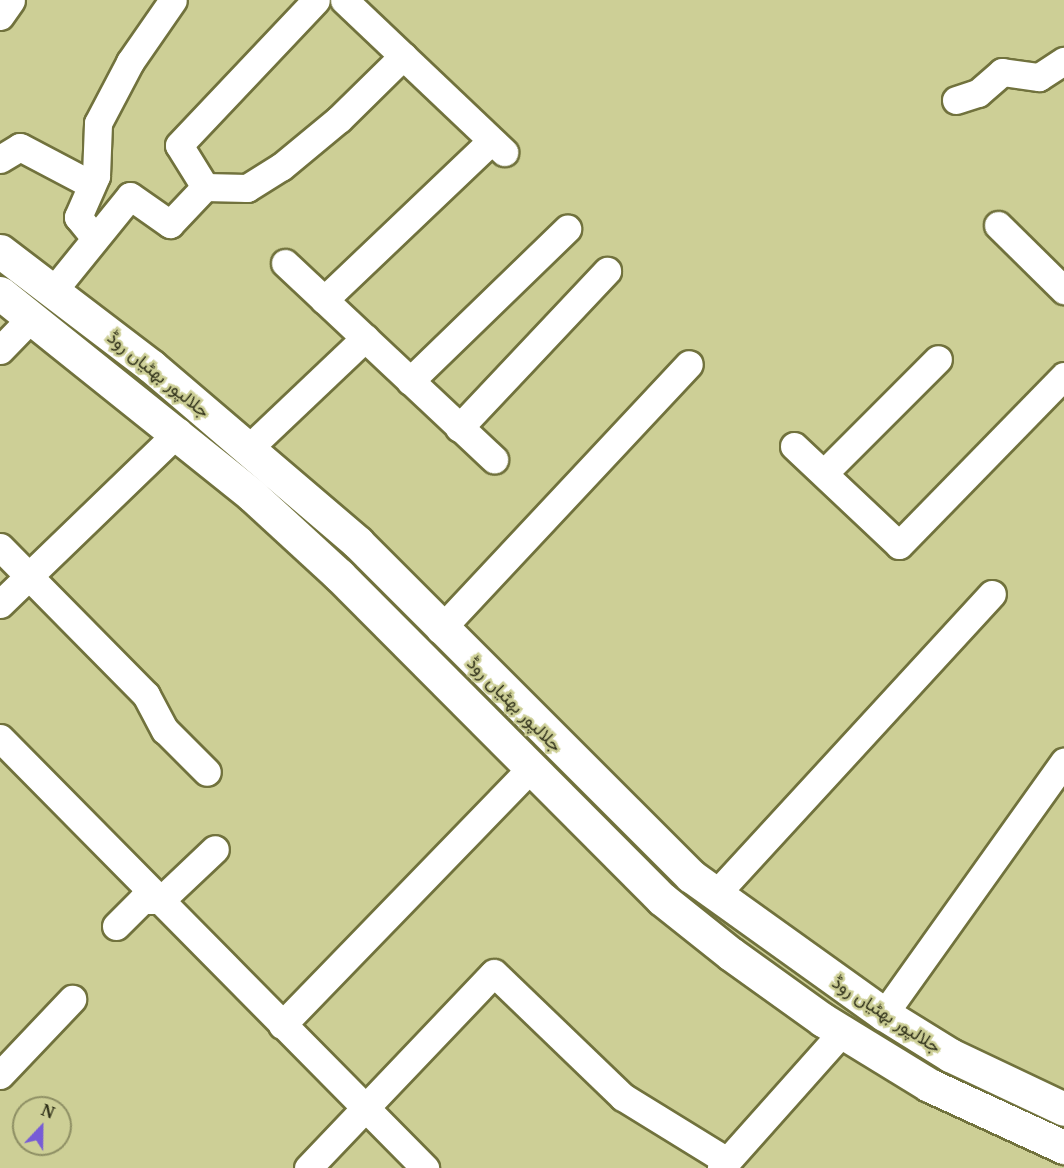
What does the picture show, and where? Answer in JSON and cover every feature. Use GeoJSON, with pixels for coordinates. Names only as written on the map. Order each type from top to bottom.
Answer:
{"type":"FeatureCollection","features":[{"type":"Feature","properties":{"kind":"main road","name":"جلالپور بھٹیاں روڈ"},"geometry":{"type":"LineString","coordinates":[[0,251],[249,448],[358,543],[440,630],[628,817],[715,895],[884,1014],[950,1055],[1064,1109]]}},
{"type":"Feature","properties":{"kind":"main road","name":"جلالپور بھٹیاں روڈ"},"geometry":{"type":"LineString","coordinates":[[0,292],[178,432],[339,575],[662,899],[842,1032],[929,1085],[1064,1147]]}},
{"type":"Feature","properties":{"kind":"street"},"geometry":{"type":"LineString","coordinates":[[0,16],[11,0]]}},
{"type":"Feature","properties":{"kind":"street"},"geometry":{"type":"LineString","coordinates":[[95,238],[78,217],[92,185],[98,123],[130,62],[172,0]]}},
{"type":"Feature","properties":{"kind":"street"},"geometry":{"type":"LineString","coordinates":[[205,187],[179,145],[316,0]]}},
{"type":"Feature","properties":{"kind":"street"},"geometry":{"type":"LineString","coordinates":[[324,300],[497,146],[344,0]]}},
{"type":"Feature","properties":{"kind":"street"},"geometry":{"type":"LineString","coordinates":[[53,291],[130,196],[170,224],[205,187],[248,188],[281,167],[403,56]]}},
{"type":"Feature","properties":{"kind":"street"},"geometry":{"type":"LineString","coordinates":[[956,100],[978,93],[1002,72],[1039,77],[1064,61]]}},
{"type":"Feature","properties":{"kind":"street"},"geometry":{"type":"LineString","coordinates":[[0,159],[20,147],[92,185]]}},
{"type":"Feature","properties":{"kind":"street"},"geometry":{"type":"LineString","coordinates":[[998,225],[1064,290]]}},
{"type":"Feature","properties":{"kind":"street"},"geometry":{"type":"LineString","coordinates":[[410,381],[567,229]]}},
{"type":"Feature","properties":{"kind":"street"},"geometry":{"type":"LineString","coordinates":[[285,262],[494,459]]}},
{"type":"Feature","properties":{"kind":"street"},"geometry":{"type":"LineString","coordinates":[[459,428],[607,271]]}},
{"type":"Feature","properties":{"kind":"street"},"geometry":{"type":"LineString","coordinates":[[0,350],[33,316]]}},
{"type":"Feature","properties":{"kind":"street"},"geometry":{"type":"LineString","coordinates":[[249,448],[365,338]]}},
{"type":"Feature","properties":{"kind":"street"},"geometry":{"type":"LineString","coordinates":[[824,473],[938,359]]}},
{"type":"Feature","properties":{"kind":"street"},"geometry":{"type":"LineString","coordinates":[[440,630],[689,364]]}},
{"type":"Feature","properties":{"kind":"street"},"geometry":{"type":"LineString","coordinates":[[794,446],[900,545],[1064,376]]}},
{"type":"Feature","properties":{"kind":"street"},"geometry":{"type":"LineString","coordinates":[[0,604],[178,432]]}},
{"type":"Feature","properties":{"kind":"street"},"geometry":{"type":"LineString","coordinates":[[0,547],[147,694],[165,730],[207,772]]}},
{"type":"Feature","properties":{"kind":"street"},"geometry":{"type":"LineString","coordinates":[[715,895],[992,594]]}},
{"type":"Feature","properties":{"kind":"street"},"geometry":{"type":"LineString","coordinates":[[0,738],[425,1168]]}},
{"type":"Feature","properties":{"kind":"street"},"geometry":{"type":"LineString","coordinates":[[884,1014],[1064,762]]}},
{"type":"Feature","properties":{"kind":"street"},"geometry":{"type":"LineString","coordinates":[[282,1025],[531,768]]}},
{"type":"Feature","properties":{"kind":"street"},"geometry":{"type":"LineString","coordinates":[[116,926],[142,900],[161,900],[215,849]]}},
{"type":"Feature","properties":{"kind":"street"},"geometry":{"type":"LineString","coordinates":[[308,1168],[367,1109],[494,973],[623,1097],[724,1165],[842,1032]]}},
{"type":"Feature","properties":{"kind":"street"},"geometry":{"type":"LineString","coordinates":[[0,1075],[72,999]]}}]}
